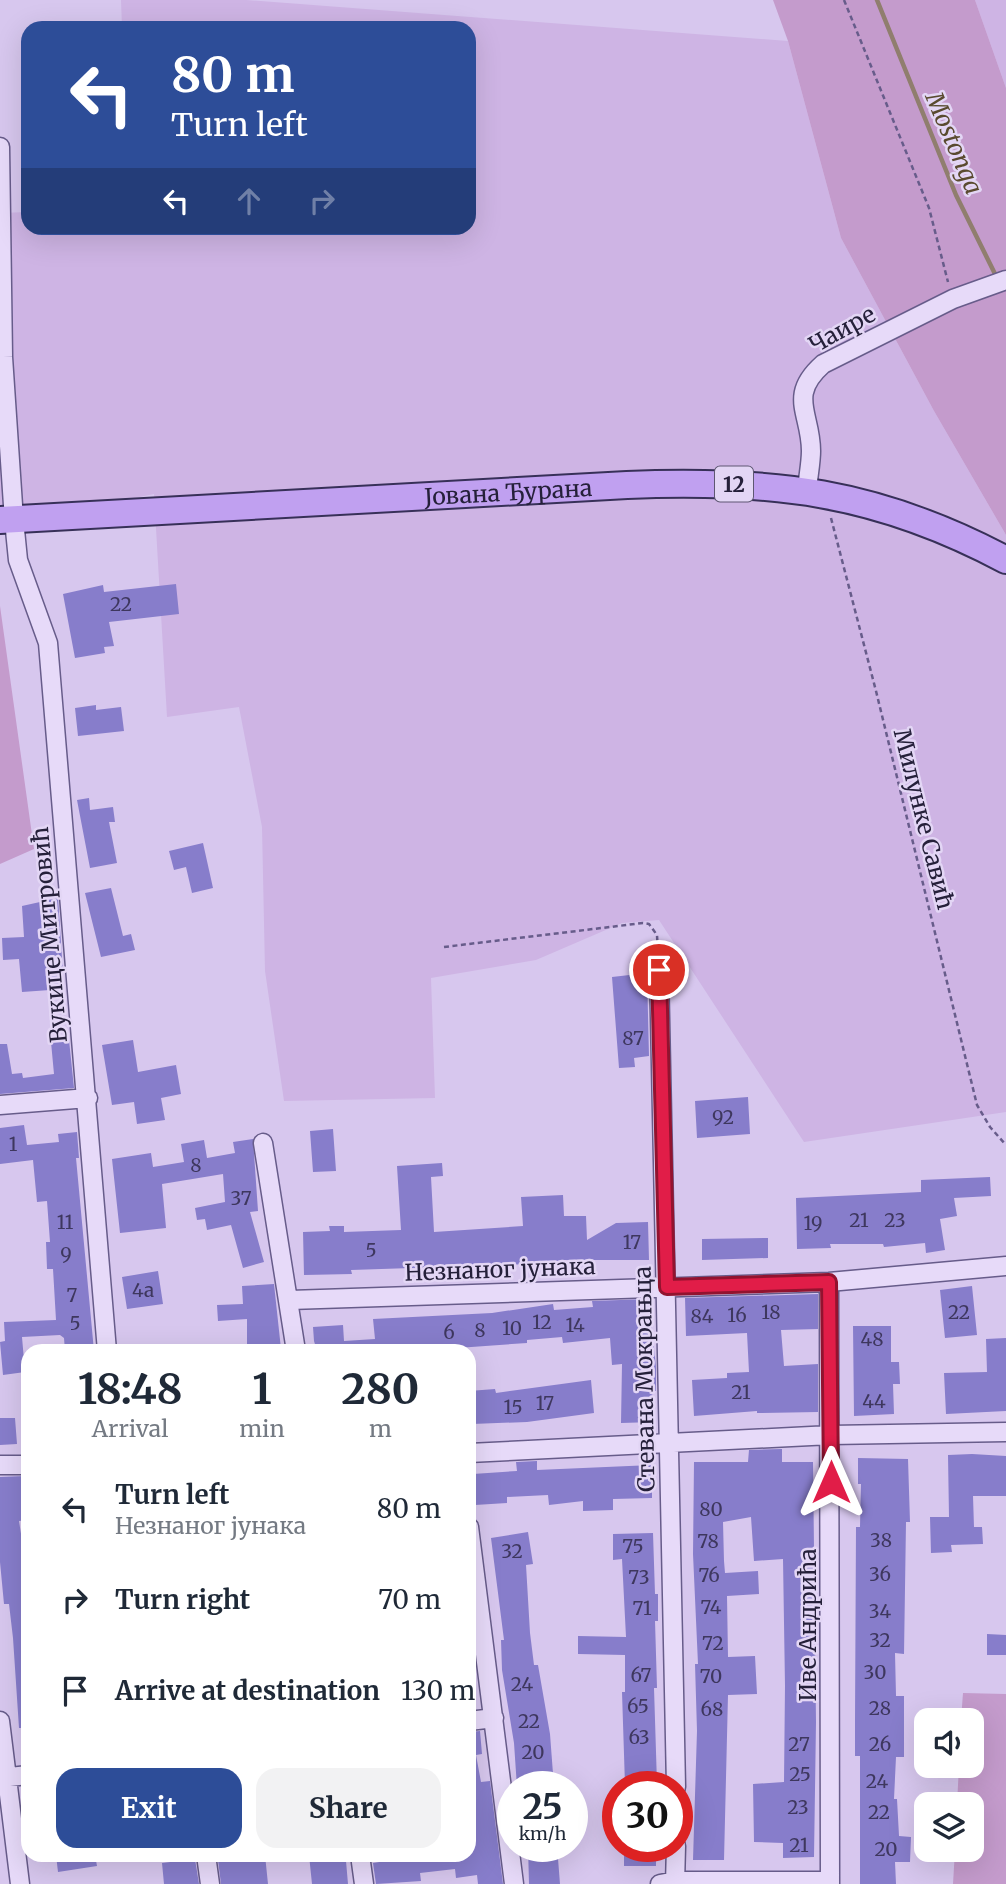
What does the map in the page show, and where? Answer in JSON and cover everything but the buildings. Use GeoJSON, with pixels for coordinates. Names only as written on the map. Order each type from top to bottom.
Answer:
{"type":"FeatureCollection","features":[{"type":"Feature","properties":{"kind":"main road","name":"Јована Ђурана"},"geometry":{"type":"LineString","coordinates":[[7,520],[682,483],[816,491],[929,524],[1006,559]]}},
{"type":"Feature","properties":{"kind":"street","name":"Вукице Митровић"},"geometry":{"type":"LineString","coordinates":[[0,147],[7,520],[18,561],[48,643],[106,1344]]}},
{"type":"Feature","properties":{"kind":"street","name":"Чаире"},"geometry":{"type":"LineString","coordinates":[[816,491],[802,397],[813,372],[822,364],[956,297],[1006,280]]}},
{"type":"Feature","properties":{"kind":"street","name":"Стевана Мокрањца"},"geometry":{"type":"LineString","coordinates":[[659,970],[676,1771]]}},
{"type":"Feature","properties":{"kind":"street"},"geometry":{"type":"LineString","coordinates":[[0,1105],[88,1098]]}},
{"type":"Feature","properties":{"kind":"street"},"geometry":{"type":"LineString","coordinates":[[263,1143],[295,1344]]}},
{"type":"Feature","properties":{"kind":"street","name":"Незнаног јунака"},"geometry":{"type":"LineString","coordinates":[[289,1300],[829,1282],[1006,1266]]}},
{"type":"Feature","properties":{"kind":"street","name":"Иве Андрића"},"geometry":{"type":"LineString","coordinates":[[829,1282],[830,1883]]}},
{"type":"Feature","properties":{"kind":"street"},"geometry":{"type":"LineString","coordinates":[[476,1453],[831,1435],[1006,1432]]}},
{"type":"Feature","properties":{"kind":"street"},"geometry":{"type":"LineString","coordinates":[[0,1465],[21,1465]]}},
{"type":"Feature","properties":{"kind":"street"},"geometry":{"type":"LineString","coordinates":[[476,1580],[494,1718],[502,1808],[514,1884]]}},
{"type":"Feature","properties":{"kind":"street"},"geometry":{"type":"LineString","coordinates":[[476,1720],[494,1718]]}},
{"type":"Feature","properties":{"kind":"street"},"geometry":{"type":"LineString","coordinates":[[0,1721],[3,1777],[20,1884]]}},
{"type":"Feature","properties":{"kind":"street"},"geometry":{"type":"LineString","coordinates":[[3,1777],[21,1776]]}},
{"type":"Feature","properties":{"kind":"street"},"geometry":{"type":"LineString","coordinates":[[207,1862],[210,1884]]}},
{"type":"Feature","properties":{"kind":"street"},"geometry":{"type":"LineString","coordinates":[[361,1862],[364,1884]]}},
{"type":"Feature","properties":{"kind":"street"},"geometry":{"type":"LineString","coordinates":[[673,1862],[670,1883],[830,1883]]}},
{"type":"Feature","properties":{"kind":"path"},"geometry":{"type":"LineString","coordinates":[[845,0],[929,208],[956,297]]}},
{"type":"Feature","properties":{"kind":"path","name":"Милунке Савић"},"geometry":{"type":"LineString","coordinates":[[816,491],[977,1105],[990,1127],[1006,1145]]}},
{"type":"Feature","properties":{"kind":"path"},"geometry":{"type":"LineString","coordinates":[[444,947],[643,923],[649,924],[657,935],[659,970]]}},
{"type":"Feature","properties":{"kind":"shaded area"},"geometry":{"type":"Polygon","coordinates":[[[121,0],[246,0],[788,41],[841,238],[934,411],[1006,535],[1006,1112],[804,1142],[659,920],[622,923],[536,960],[431,978],[435,1098],[284,1101],[265,971],[262,827],[239,707],[167,717],[154,494],[0,526],[0,213],[21,212],[21,235],[476,235],[476,21],[122,21],[121,0]]]}},
{"type":"Feature","properties":{"kind":"shaded area"},"geometry":{"type":"Polygon","coordinates":[[[773,0],[975,0],[1006,88],[1006,535],[934,411],[841,238],[788,41],[773,0]]]}},
{"type":"Feature","properties":{"kind":"shaded area"},"geometry":{"type":"Polygon","coordinates":[[[975,0],[1006,0],[1006,88],[975,0]]]}},
{"type":"Feature","properties":{"kind":"shaded area"},"geometry":{"type":"Polygon","coordinates":[[[0,606],[34,849],[0,864],[0,606]]]}},
{"type":"Feature","properties":{"kind":"shaded area"},"geometry":{"type":"Polygon","coordinates":[[[963,1693],[1006,1694],[1006,1884],[953,1884],[954,1862],[984,1862],[984,1792],[958,1792],[958,1778],[984,1778],[984,1708],[962,1708],[963,1693]]]}},
{"type":"Feature","properties":{"kind":"waterway","name":"Mostonga"},"geometry":{"type":"LineString","coordinates":[[877,0],[956,195],[998,280]]}},
{"type":"Feature","properties":{"kind":"route"},"geometry":{"type":"LineString","coordinates":[[659,970],[667,1287],[829,1282],[831,1482]]}}]}
